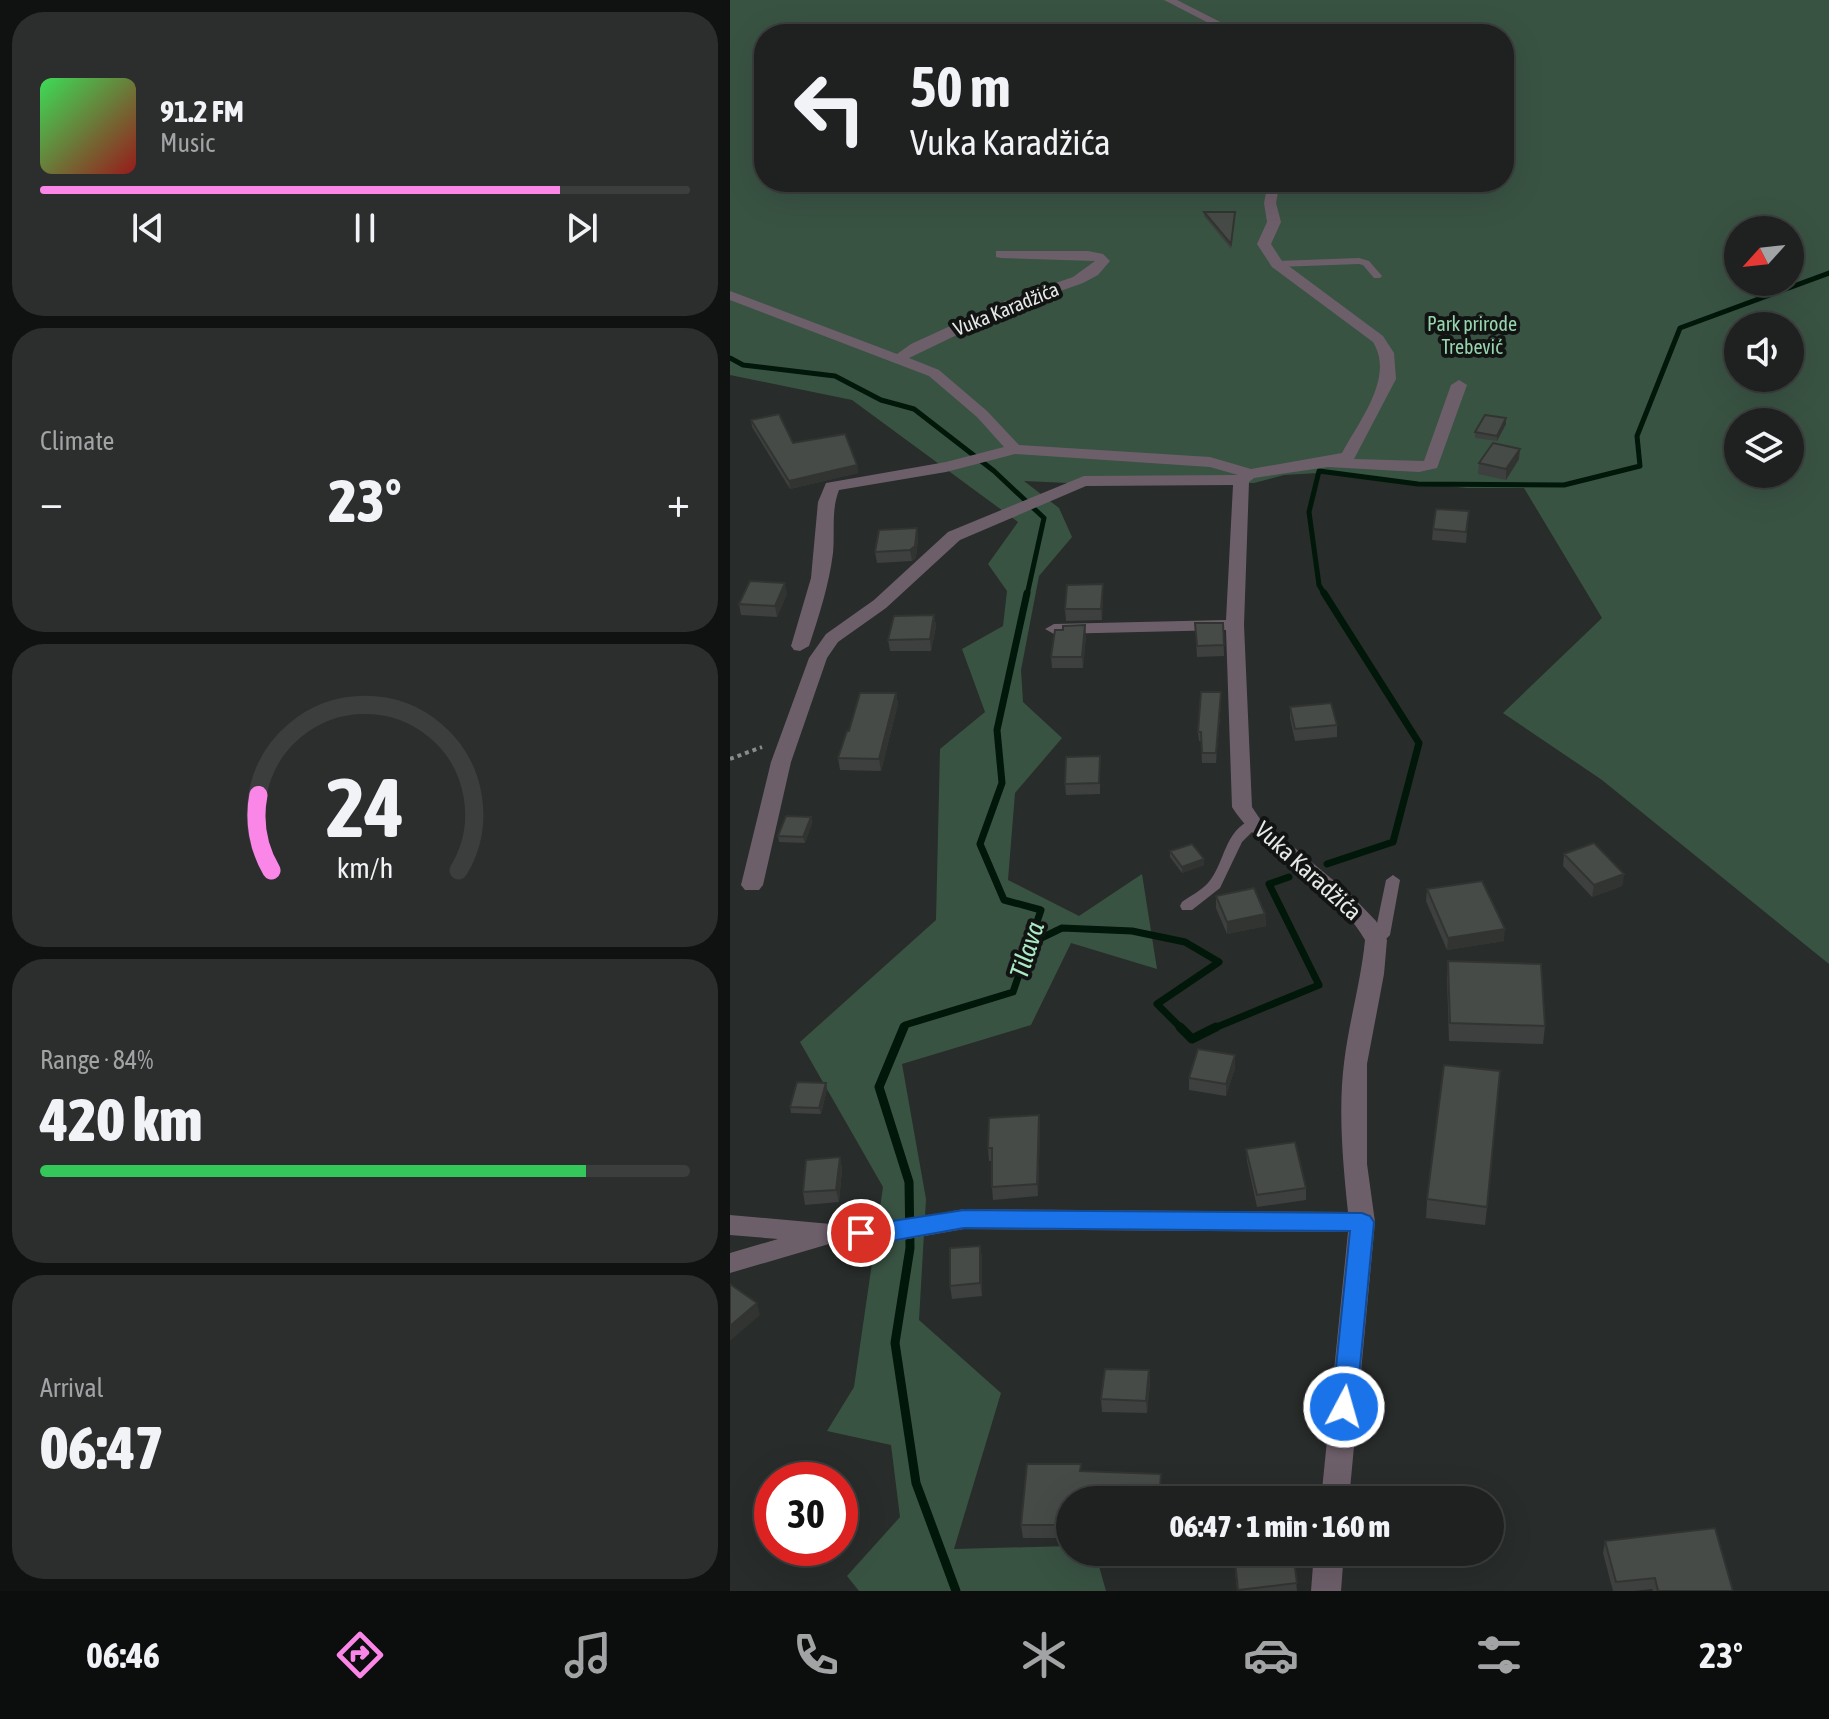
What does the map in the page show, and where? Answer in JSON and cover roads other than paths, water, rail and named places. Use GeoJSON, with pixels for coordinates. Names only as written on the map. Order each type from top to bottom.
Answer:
{"type":"FeatureCollection","features":[{"type":"Feature","properties":{"kind":"street"},"geometry":{"type":"LineString","coordinates":[[1169,0],[1218,24]]}},
{"type":"Feature","properties":{"kind":"street"},"geometry":{"type":"LineString","coordinates":[[752,885],[791,734],[814,667],[832,638],[880,604],[954,536],[1084,481],[1245,477],[1348,456],[1388,379],[1387,353],[1368,328],[1277,264],[1264,244],[1274,222],[1270,203],[1272,192]]}},
{"type":"Feature","properties":{"kind":"street","name":"Vuka Karadžića"},"geometry":{"type":"LineString","coordinates":[[900,358],[916,347],[1010,304],[1078,280],[1093,272],[1103,261],[1088,255],[1001,254]]}},
{"type":"Feature","properties":{"kind":"street"},"geometry":{"type":"LineString","coordinates":[[730,295],[934,373],[982,414],[1014,449]]}},
{"type":"Feature","properties":{"kind":"street"},"geometry":{"type":"LineString","coordinates":[[1328,462],[1431,465],[1459,385]]}},
{"type":"Feature","properties":{"kind":"street"},"geometry":{"type":"LineString","coordinates":[[800,646],[815,603],[825,551],[827,495],[832,486],[967,464],[1014,449],[1210,462],[1227,465],[1245,477]]}},
{"type":"Feature","properties":{"kind":"street","name":"Vuka Karadžića"},"geometry":{"type":"LineString","coordinates":[[1245,477],[1235,625],[1242,807],[1253,824],[1343,900],[1368,926],[1376,940],[1373,974],[1355,1064],[1355,1164],[1362,1222],[1336,1486]]}},
{"type":"Feature","properties":{"kind":"street"},"geometry":{"type":"LineString","coordinates":[[1054,629],[1235,625]]}},
{"type":"Feature","properties":{"kind":"street"},"geometry":{"type":"LineString","coordinates":[[730,1225],[831,1234],[891,1232],[964,1219],[1362,1222]]}},
{"type":"Feature","properties":{"kind":"street"},"geometry":{"type":"LineString","coordinates":[[730,1263],[831,1234]]}},
{"type":"Feature","properties":{"kind":"street"},"geometry":{"type":"LineString","coordinates":[[1326,1591],[1328,1566]]}},
{"type":"Feature","properties":{"kind":"lane"},"geometry":{"type":"LineString","coordinates":[[1277,264],[1359,261],[1366,263],[1377,276]]}},
{"type":"Feature","properties":{"kind":"lane"},"geometry":{"type":"LineString","coordinates":[[1187,906],[1215,885],[1236,840],[1253,824]]}},
{"type":"Feature","properties":{"kind":"lane"},"geometry":{"type":"LineString","coordinates":[[1376,940],[1382,935],[1393,880]]}},
{"type":"Feature","properties":{"kind":"waterway"},"geometry":{"type":"LineString","coordinates":[[1325,595],[1319,585],[1309,512],[1319,471],[1418,484],[1564,485],[1640,466],[1637,436],[1680,328],[1829,273]]}},
{"type":"Feature","properties":{"kind":"waterway","name":"Tilava"},"geometry":{"type":"LineString","coordinates":[[730,358],[743,365],[835,376],[881,400],[914,409],[994,471],[1044,518],[1027,595]]}},
{"type":"Feature","properties":{"kind":"waterway","name":"Tilava"},"geometry":{"type":"LineString","coordinates":[[1027,593],[997,730],[1002,783],[980,844],[1004,900],[1041,910],[1029,944]]}},
{"type":"Feature","properties":{"kind":"waterway"},"geometry":{"type":"LineString","coordinates":[[1324,593],[1419,743],[1393,842],[1327,864]]}},
{"type":"Feature","properties":{"kind":"waterway"},"geometry":{"type":"LineString","coordinates":[[1212,1029],[1319,985],[1269,884],[1289,877]]}},
{"type":"Feature","properties":{"kind":"waterway"},"geometry":{"type":"LineString","coordinates":[[1029,944],[1062,928],[1132,931],[1185,942],[1219,962],[1157,1004],[1192,1039],[1212,1029]]}},
{"type":"Feature","properties":{"kind":"waterway","name":"Tilava"},"geometry":{"type":"LineString","coordinates":[[904,1027],[1013,992],[1029,944]]}},
{"type":"Feature","properties":{"kind":"waterway","name":"Tilava"},"geometry":{"type":"LineString","coordinates":[[904,1027],[879,1087],[909,1182],[910,1248],[895,1343],[916,1483],[956,1591]]}},
{"type":"Feature","properties":{"kind":"waterway"},"geometry":{"type":"LineString","coordinates":[[1212,1029],[1216,1027]]}},
{"type":"Feature","properties":{"kind":"park label","name":"Park prirode Trebević"},"geometry":{"type":"Point","coordinates":[1472,336]}}]}
